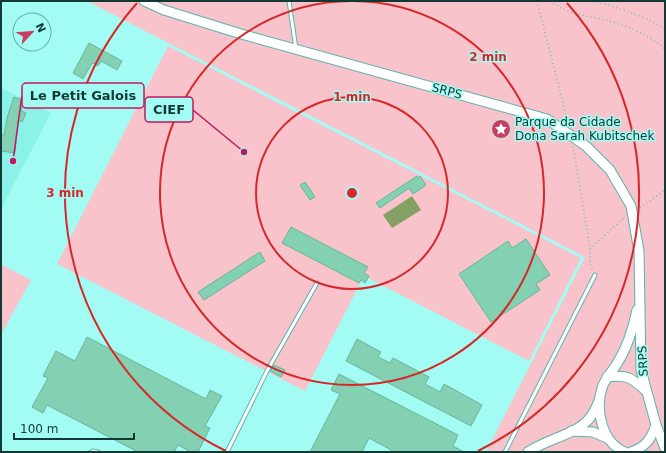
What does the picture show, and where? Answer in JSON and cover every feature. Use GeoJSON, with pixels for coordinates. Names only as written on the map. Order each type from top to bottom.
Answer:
{"type":"FeatureCollection","features":[{"type":"Feature","properties":{"kind":"main road","name":"SRPS"},"geometry":{"type":"LineString","coordinates":[[144,1],[164,10],[296,50],[547,119],[586,146],[610,170],[620,185],[633,213],[639,251],[641,370],[656,424],[665,448]]}},
{"type":"Feature","properties":{"kind":"main road","name":"SRPS"},"geometry":{"type":"LineString","coordinates":[[528,452],[538,445],[570,432],[588,421],[599,401],[602,386],[607,377],[615,368],[626,346],[633,327],[640,295]]}},
{"type":"Feature","properties":{"kind":"main road"},"geometry":{"type":"LineString","coordinates":[[607,377],[622,375],[633,379],[646,391]]}},
{"type":"Feature","properties":{"kind":"main road","name":"SRPS"},"geometry":{"type":"LineString","coordinates":[[599,401],[607,438]]}},
{"type":"Feature","properties":{"kind":"main road"},"geometry":{"type":"LineString","coordinates":[[631,452],[646,445],[651,438],[656,424]]}},
{"type":"Feature","properties":{"kind":"main road","name":"SRPS"},"geometry":{"type":"LineString","coordinates":[[570,432],[587,431],[598,433],[625,452]]}},
{"type":"Feature","properties":{"kind":"lane"},"geometry":{"type":"LineString","coordinates":[[289,1],[296,50]]}},
{"type":"Feature","properties":{"kind":"lane"},"geometry":{"type":"LineString","coordinates":[[506,452],[595,275]]}},
{"type":"Feature","properties":{"kind":"lane"},"geometry":{"type":"LineString","coordinates":[[227,452],[266,376],[317,283]]}},
{"type":"Feature","properties":{"kind":"lane"},"geometry":{"type":"LineString","coordinates":[[91,452],[98,452]]}},
{"type":"Feature","properties":{"kind":"path"},"geometry":{"type":"LineString","coordinates":[[537,1],[571,135],[590,249],[590,264],[595,275]]}},
{"type":"Feature","properties":{"kind":"path"},"geometry":{"type":"LineString","coordinates":[[550,1],[568,12],[626,27],[652,39],[665,49]]}},
{"type":"Feature","properties":{"kind":"path"},"geometry":{"type":"LineString","coordinates":[[593,1],[624,9],[651,20],[665,29]]}},
{"type":"Feature","properties":{"kind":"path"},"geometry":{"type":"LineString","coordinates":[[590,249],[626,216],[633,213],[665,190]]}},
{"type":"Feature","properties":{"kind":"shaded area","name":"Parque da Cidade Dona Sarah Kubitschek"},"geometry":{"type":"Polygon","coordinates":[[[87,1],[665,1],[665,452],[486,452],[585,257],[87,1]]]}},
{"type":"Feature","properties":{"kind":"shaded area"},"geometry":{"type":"Polygon","coordinates":[[[168,46],[581,258],[529,361],[364,276],[305,391],[57,264],[168,46]]]}},
{"type":"Feature","properties":{"kind":"shaded area"},"geometry":{"type":"Polygon","coordinates":[[[1,88],[51,113],[1,209],[1,88]]]}},
{"type":"Feature","properties":{"kind":"shaded area"},"geometry":{"type":"Polygon","coordinates":[[[412,196],[421,210],[392,228],[383,215],[412,196]]]}},
{"type":"Feature","properties":{"kind":"shaded area"},"geometry":{"type":"Polygon","coordinates":[[[2,265],[31,280],[3,331],[1,330],[2,265]]]}},
{"type":"Feature","properties":{"kind":"building"},"geometry":{"type":"Polygon","coordinates":[[[89,43],[122,61],[117,70],[101,61],[98,66],[93,63],[91,65],[83,79],[73,73],[89,43]]]}},
{"type":"Feature","properties":{"kind":"building"},"geometry":{"type":"Polygon","coordinates":[[[14,97],[25,101],[21,111],[26,113],[22,122],[18,120],[15,153],[1,151],[1,135],[4,135],[7,118],[14,97]]]}},
{"type":"Feature","properties":{"kind":"building"},"geometry":{"type":"Polygon","coordinates":[[[417,176],[418,178],[420,176],[426,185],[413,194],[409,188],[380,208],[376,203],[417,176]]]}},
{"type":"Feature","properties":{"kind":"building"},"geometry":{"type":"Polygon","coordinates":[[[305,182],[315,197],[310,200],[300,185],[305,182]]]}},
{"type":"Feature","properties":{"kind":"building"},"geometry":{"type":"Polygon","coordinates":[[[291,227],[368,267],[364,273],[369,276],[365,283],[361,280],[359,283],[282,243],[291,227]]]}},
{"type":"Feature","properties":{"kind":"building"},"geometry":{"type":"Polygon","coordinates":[[[526,239],[550,275],[536,284],[540,290],[491,322],[459,274],[508,241],[512,248],[526,239]]]}},
{"type":"Feature","properties":{"kind":"building"},"geometry":{"type":"Polygon","coordinates":[[[260,252],[265,261],[204,300],[198,292],[260,252]]]}},
{"type":"Feature","properties":{"kind":"building"},"geometry":{"type":"Polygon","coordinates":[[[87,337],[206,399],[210,390],[222,396],[205,426],[210,428],[198,452],[191,452],[178,445],[174,452],[138,452],[47,405],[43,413],[32,407],[48,378],[43,376],[56,351],[75,361],[87,337]]]}},
{"type":"Feature","properties":{"kind":"building"},"geometry":{"type":"Polygon","coordinates":[[[357,339],[381,352],[378,357],[390,363],[393,358],[429,377],[425,384],[440,392],[444,384],[482,405],[471,426],[346,361],[357,339]]]}},
{"type":"Feature","properties":{"kind":"building"},"geometry":{"type":"Polygon","coordinates":[[[274,365],[285,370],[281,377],[270,371],[274,365]]]}},
{"type":"Feature","properties":{"kind":"building"},"geometry":{"type":"Polygon","coordinates":[[[339,374],[458,435],[453,446],[464,452],[390,452],[391,450],[369,438],[362,452],[310,452],[340,394],[331,390],[339,374]]]}},
{"type":"Feature","properties":{"kind":"place","name":"Parque da Cidade Dona Sarah Kubitschek"},"geometry":{"type":"Point","coordinates":[501,129]}},
{"type":"Feature","properties":{"kind":"place","name":"CIEF"},"geometry":{"type":"Point","coordinates":[244,152]}},
{"type":"Feature","properties":{"kind":"place","name":"Le Petit Galois"},"geometry":{"type":"Point","coordinates":[13,161]}}]}
